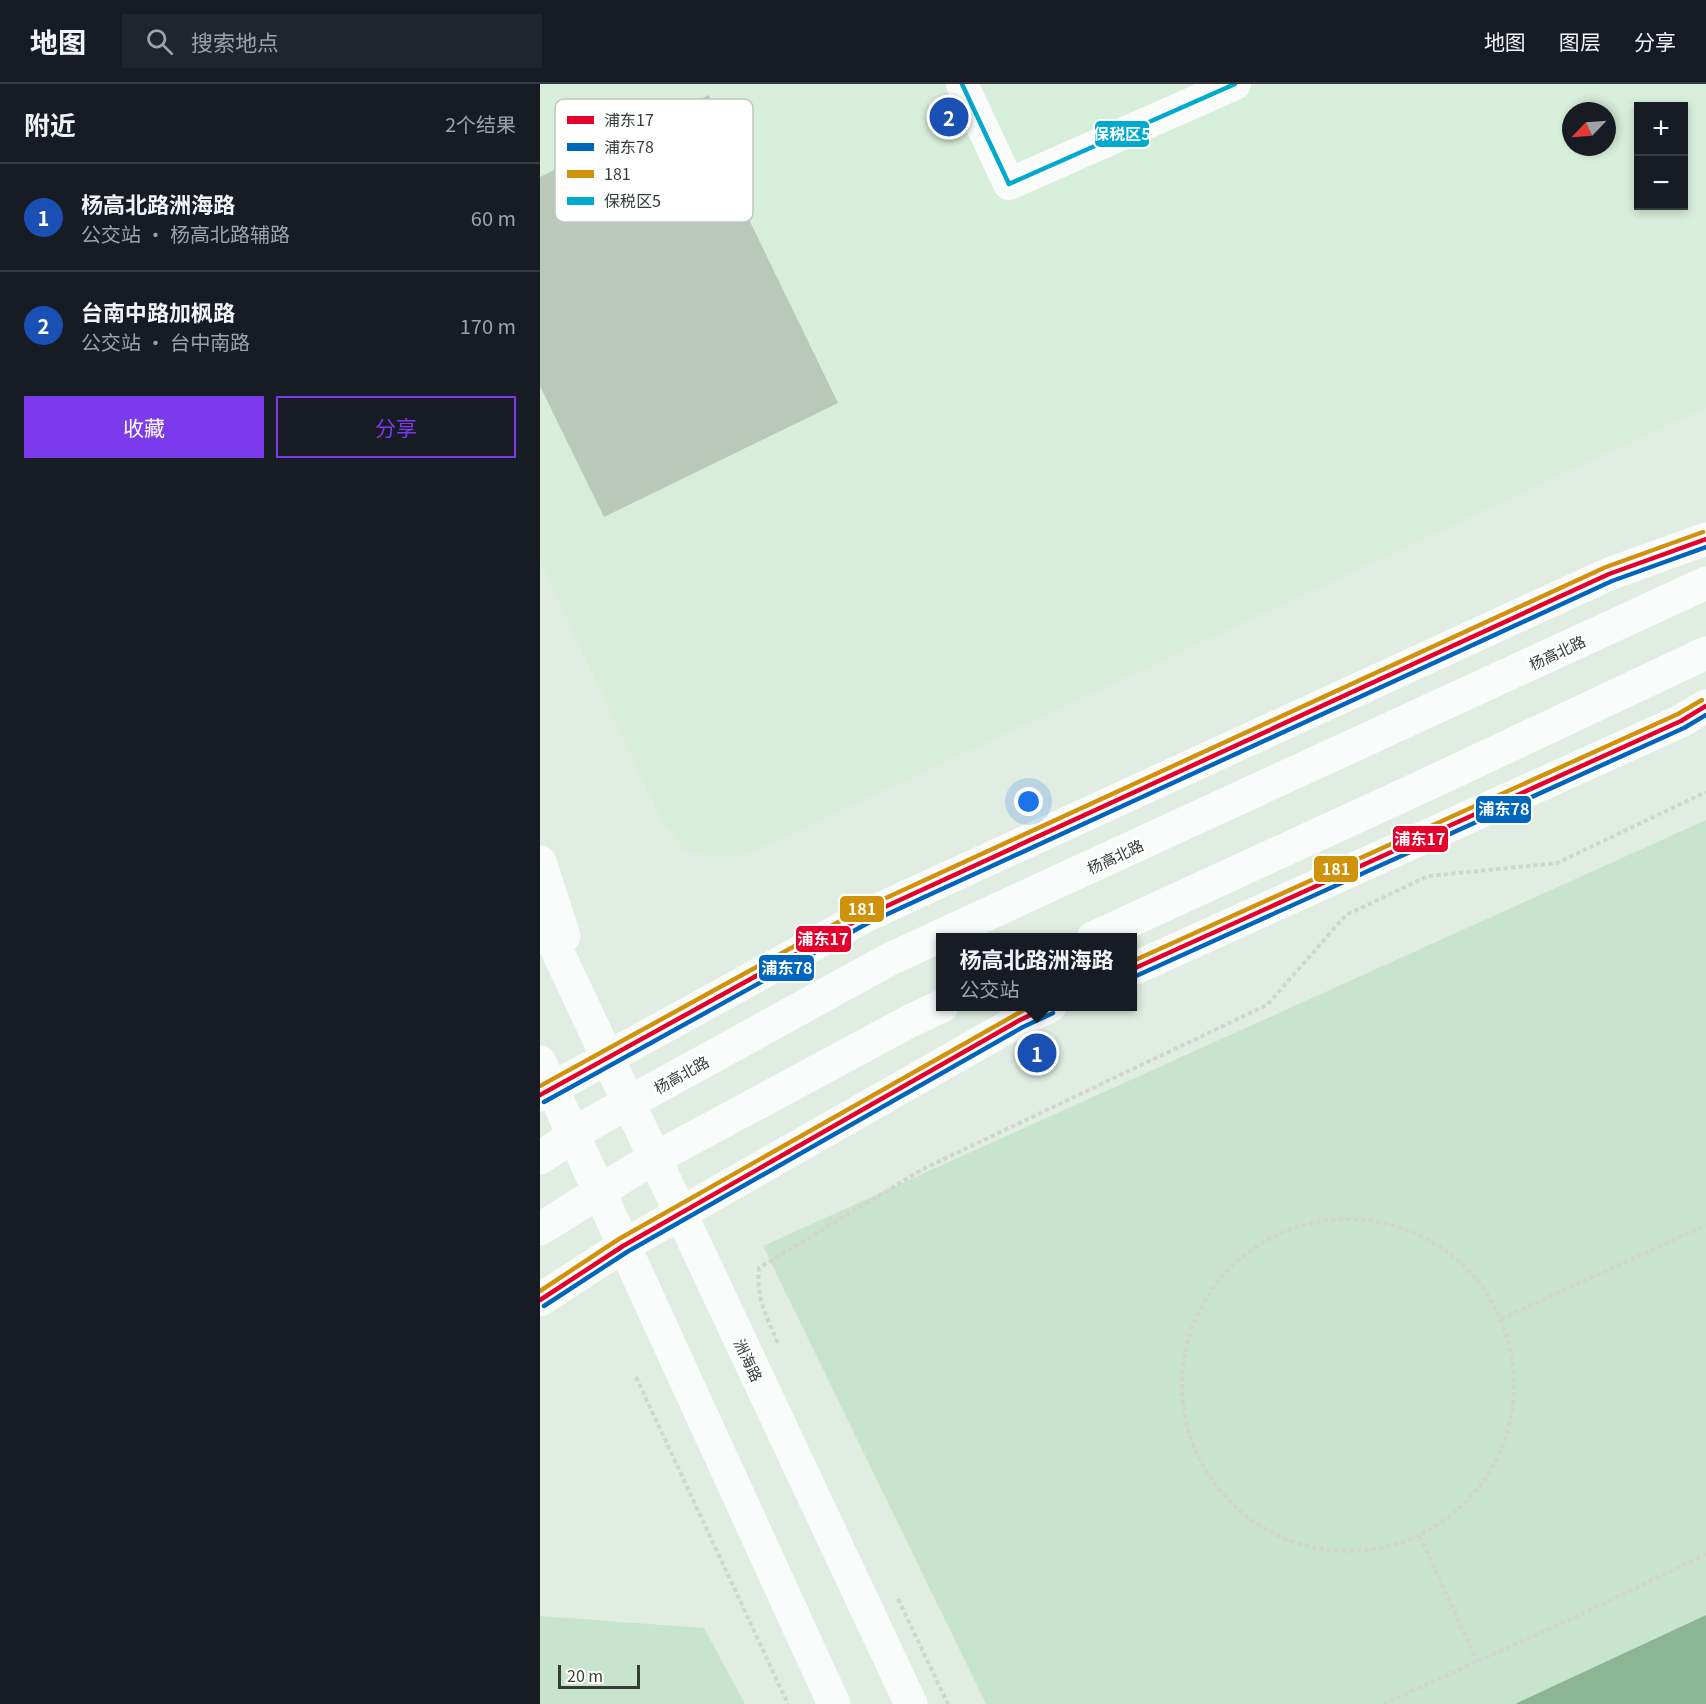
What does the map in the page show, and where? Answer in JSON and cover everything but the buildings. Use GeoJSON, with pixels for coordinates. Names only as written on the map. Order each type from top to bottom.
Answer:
{"type":"FeatureCollection","features":[{"type":"Feature","properties":{"kind":"main road"},"geometry":{"type":"LineString","coordinates":[[834,1704],[623,1246],[544,1081],[607,1056],[865,916],[1609,574],[1706,539]]}},
{"type":"Feature","properties":{"kind":"main road","name":"杨高北路"},"geometry":{"type":"LineString","coordinates":[[947,933],[1706,583]]}},
{"type":"Feature","properties":{"kind":"main road"},"geometry":{"type":"LineString","coordinates":[[1104,933],[1706,653]]}},
{"type":"Feature","properties":{"kind":"main road"},"geometry":{"type":"LineString","coordinates":[[1137,967],[1681,721],[1706,706]]}},
{"type":"Feature","properties":{"kind":"main road","name":"洲海路"},"geometry":{"type":"LineString","coordinates":[[540,862],[589,1015]]}},
{"type":"Feature","properties":{"kind":"main road","name":"洲海路"},"geometry":{"type":"LineString","coordinates":[[540,914],[911,1704]]}},
{"type":"Feature","properties":{"kind":"main road","name":"杨高北路"},"geometry":{"type":"LineString","coordinates":[[540,1158],[591,1124],[890,959],[936,938]]}},
{"type":"Feature","properties":{"kind":"main road"},"geometry":{"type":"LineString","coordinates":[[540,1229],[637,1167],[936,1009]]}},
{"type":"Feature","properties":{"kind":"main road"},"geometry":{"type":"LineString","coordinates":[[540,1300],[623,1246],[1039,1011]]}},
{"type":"Feature","properties":{"kind":"street"},"geometry":{"type":"LineString","coordinates":[[962,84],[1009,184],[1235,84]]}},
{"type":"Feature","properties":{"kind":"path"},"geometry":{"type":"LineString","coordinates":[[780,1349],[759,1297],[757,1285],[759,1268],[903,1181],[923,1169],[1267,1005],[1346,915],[1428,876],[1557,863],[1706,792]]}},
{"type":"Feature","properties":{"kind":"path"},"geometry":{"type":"LineString","coordinates":[[1338,1218],[1388,1223],[1412,1231],[1435,1243],[1456,1258],[1474,1276],[1501,1319],[1514,1369],[1511,1419],[1504,1444],[1479,1489],[1442,1523],[1420,1536],[1372,1551],[1321,1550],[1296,1543],[1251,1520],[1231,1503],[1214,1484],[1191,1439],[1184,1414],[1183,1363],[1188,1338],[1197,1314],[1210,1292],[1244,1255],[1265,1240],[1288,1229],[1338,1218]]}},
{"type":"Feature","properties":{"kind":"path"},"geometry":{"type":"LineString","coordinates":[[1501,1319],[1706,1225]]}},
{"type":"Feature","properties":{"kind":"path"},"geometry":{"type":"LineString","coordinates":[[636,1377],[788,1704]]}},
{"type":"Feature","properties":{"kind":"path"},"geometry":{"type":"LineString","coordinates":[[1420,1536],[1477,1661]]}},
{"type":"Feature","properties":{"kind":"path"},"geometry":{"type":"LineString","coordinates":[[1383,1704],[1571,1619],[1706,1554]]}},
{"type":"Feature","properties":{"kind":"path"},"geometry":{"type":"LineString","coordinates":[[897,1596],[948,1704]]}},
{"type":"Feature","properties":{"kind":"shaded area"},"geometry":{"type":"Polygon","coordinates":[[[540,84],[1706,84],[1706,407],[743,856],[711,857],[686,851],[664,826],[540,561],[540,84]]]}},
{"type":"Feature","properties":{"kind":"shaded area"},"geometry":{"type":"Polygon","coordinates":[[[1706,820],[1706,1615],[1515,1704],[986,1704],[763,1246],[1706,820]]]}},
{"type":"Feature","properties":{"kind":"shaded area"},"geometry":{"type":"Polygon","coordinates":[[[1706,1615],[1706,1704],[1515,1704],[1706,1615]]]}},
{"type":"Feature","properties":{"kind":"shaded area"},"geometry":{"type":"Polygon","coordinates":[[[540,1616],[704,1628],[745,1704],[540,1704],[540,1616]]]}},
{"type":"Feature","properties":{"kind":"transit line","name":"保税区5"},"geometry":{"type":"LineString","coordinates":[[962,84],[1009,184]]}},
{"type":"Feature","properties":{"kind":"transit line","name":"保税区5"},"geometry":{"type":"LineString","coordinates":[[1009,184],[1235,84]]}},
{"type":"Feature","properties":{"kind":"transit line","name":"181"},"geometry":{"type":"LineString","coordinates":[[540,1086],[862,909],[1606,567],[1703,532]]}},
{"type":"Feature","properties":{"kind":"transit line","name":"浦东17"},"geometry":{"type":"LineString","coordinates":[[540,1095],[865,916],[1609,574],[1706,539]]}},
{"type":"Feature","properties":{"kind":"transit line","name":"浦东78"},"geometry":{"type":"LineString","coordinates":[[544,1102],[868,923],[1612,581],[1706,547]]}},
{"type":"Feature","properties":{"kind":"transit line","name":"181"},"geometry":{"type":"LineString","coordinates":[[1137,959],[1678,714],[1702,700]]}},
{"type":"Feature","properties":{"kind":"transit line","name":"浦东17"},"geometry":{"type":"LineString","coordinates":[[1137,967],[1681,721],[1706,706]]}},
{"type":"Feature","properties":{"kind":"transit line","name":"浦东78"},"geometry":{"type":"LineString","coordinates":[[1137,976],[1684,728],[1706,715]]}},
{"type":"Feature","properties":{"kind":"transit line","name":"181"},"geometry":{"type":"LineString","coordinates":[[540,1291],[619,1239],[1022,1011]]}},
{"type":"Feature","properties":{"kind":"transit line","name":"浦东17"},"geometry":{"type":"LineString","coordinates":[[540,1300],[623,1246],[1039,1011]]}},
{"type":"Feature","properties":{"kind":"transit line","name":"浦东78"},"geometry":{"type":"LineString","coordinates":[[544,1306],[627,1252],[1023,1027],[1053,1013]]}},
{"type":"Feature","properties":{"kind":"place","name":"台南中路加枫路"},"geometry":{"type":"Point","coordinates":[949,117]}},
{"type":"Feature","properties":{"kind":"place","name":"杨高北路洲海路"},"geometry":{"type":"Point","coordinates":[1037,1053]}}]}
